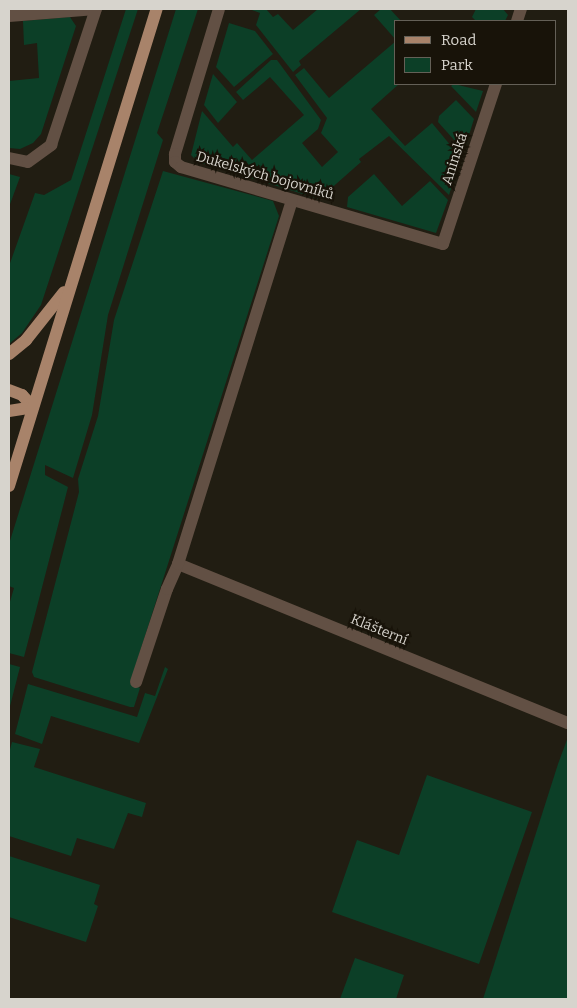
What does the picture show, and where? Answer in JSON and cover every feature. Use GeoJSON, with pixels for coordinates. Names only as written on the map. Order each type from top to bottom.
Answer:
{"type":"FeatureCollection","features":[{"type":"Feature","properties":{"kind":"main road"},"geometry":{"type":"LineString","coordinates":[[9,486],[69,286],[157,9]]}},
{"type":"Feature","properties":{"kind":"main road"},"geometry":{"type":"LineString","coordinates":[[9,354],[26,340],[69,286]]}},
{"type":"Feature","properties":{"kind":"main road"},"geometry":{"type":"LineString","coordinates":[[9,390],[22,396],[33,407]]}},
{"type":"Feature","properties":{"kind":"main road"},"geometry":{"type":"LineString","coordinates":[[9,410],[33,407]]}},
{"type":"Feature","properties":{"kind":"street"},"geometry":{"type":"LineString","coordinates":[[9,16],[96,9],[51,145],[28,162],[9,158]]}},
{"type":"Feature","properties":{"kind":"street","name":"Dukelských bojovníků"},"geometry":{"type":"LineString","coordinates":[[219,9],[175,154],[175,162],[181,167],[443,244]]}},
{"type":"Feature","properties":{"kind":"street","name":"Aninská"},"geometry":{"type":"LineString","coordinates":[[443,244],[496,85]]}},
{"type":"Feature","properties":{"kind":"street"},"geometry":{"type":"LineString","coordinates":[[136,682],[167,589],[178,564],[292,200]]}},
{"type":"Feature","properties":{"kind":"street","name":"Klášterní"},"geometry":{"type":"LineString","coordinates":[[178,564],[568,723]]}},
{"type":"Feature","properties":{"kind":"green space"},"geometry":{"type":"Polygon","coordinates":[[[126,9],[138,9],[41,305],[22,333],[9,344],[9,266],[35,193],[44,195],[71,180],[126,9]]]}},
{"type":"Feature","properties":{"kind":"green space"},"geometry":{"type":"Polygon","coordinates":[[[176,9],[198,9],[157,133],[163,140],[108,315],[92,415],[73,478],[45,465],[45,475],[68,487],[24,657],[9,653],[9,605],[14,588],[9,586],[9,544],[176,9]]]}},
{"type":"Feature","properties":{"kind":"green space"},"geometry":{"type":"Polygon","coordinates":[[[249,9],[266,9],[273,17],[278,14],[293,30],[318,9],[361,9],[299,61],[301,65],[293,72],[256,25],[260,13],[249,9]]]}},
{"type":"Feature","properties":{"kind":"green space"},"geometry":{"type":"Polygon","coordinates":[[[381,9],[390,9],[400,20],[394,20],[394,38],[374,15],[381,9]]]}},
{"type":"Feature","properties":{"kind":"green space"},"geometry":{"type":"Polygon","coordinates":[[[476,9],[503,9],[508,15],[506,20],[475,20],[472,17],[476,9]]]}},
{"type":"Feature","properties":{"kind":"green space"},"geometry":{"type":"Polygon","coordinates":[[[70,17],[76,26],[41,134],[33,143],[20,149],[9,148],[9,81],[39,78],[37,43],[24,45],[23,21],[70,17]]]}},
{"type":"Feature","properties":{"kind":"green space"},"geometry":{"type":"Polygon","coordinates":[[[229,23],[255,31],[273,54],[234,87],[216,67],[229,23]]]}},
{"type":"Feature","properties":{"kind":"green space"},"geometry":{"type":"Polygon","coordinates":[[[394,43],[394,85],[398,85],[371,109],[405,146],[432,123],[461,158],[449,195],[389,136],[359,159],[361,162],[319,199],[198,162],[191,155],[202,111],[233,147],[237,143],[252,160],[304,115],[270,77],[243,100],[236,92],[271,60],[277,60],[321,120],[318,129],[302,143],[322,167],[338,152],[321,133],[327,118],[295,75],[304,68],[329,98],[394,43]]]}},
{"type":"Feature","properties":{"kind":"green space"},"geometry":{"type":"Polygon","coordinates":[[[213,74],[237,102],[218,123],[204,105],[213,74]]]}},
{"type":"Feature","properties":{"kind":"green space"},"geometry":{"type":"Polygon","coordinates":[[[458,85],[483,91],[476,112],[451,86],[458,85]]]}},
{"type":"Feature","properties":{"kind":"green space"},"geometry":{"type":"Polygon","coordinates":[[[456,100],[474,119],[464,151],[438,122],[439,116],[456,100]]]}},
{"type":"Feature","properties":{"kind":"green space"},"geometry":{"type":"Polygon","coordinates":[[[163,171],[273,201],[279,216],[130,683],[140,688],[134,707],[130,707],[34,677],[32,672],[79,492],[78,479],[98,416],[114,320],[163,171]]]}},
{"type":"Feature","properties":{"kind":"green space"},"geometry":{"type":"Polygon","coordinates":[[[9,174],[20,177],[9,207],[9,174]]]}},
{"type":"Feature","properties":{"kind":"green space"},"geometry":{"type":"Polygon","coordinates":[[[374,174],[402,206],[430,181],[448,200],[436,233],[347,207],[348,197],[374,174]]]}},
{"type":"Feature","properties":{"kind":"green space"},"geometry":{"type":"Polygon","coordinates":[[[9,664],[20,667],[9,710],[9,664]]]}},
{"type":"Feature","properties":{"kind":"green space"},"geometry":{"type":"Polygon","coordinates":[[[165,667],[168,669],[139,743],[51,716],[42,744],[15,734],[28,684],[137,717],[145,693],[155,696],[165,667]]]}},
{"type":"Feature","properties":{"kind":"green space"},"geometry":{"type":"Polygon","coordinates":[[[568,737],[568,999],[483,999],[558,764],[568,737]]]}},
{"type":"Feature","properties":{"kind":"green space"},"geometry":{"type":"Polygon","coordinates":[[[12,742],[40,749],[34,767],[146,803],[142,817],[128,813],[114,849],[77,838],[71,856],[9,836],[9,753],[12,742]]]}},
{"type":"Feature","properties":{"kind":"green space"},"geometry":{"type":"Polygon","coordinates":[[[427,775],[532,812],[479,964],[332,912],[357,840],[399,855],[427,775]]]}},
{"type":"Feature","properties":{"kind":"green space"},"geometry":{"type":"Polygon","coordinates":[[[9,856],[100,885],[94,904],[98,906],[86,942],[9,917],[9,856]]]}},
{"type":"Feature","properties":{"kind":"green space"},"geometry":{"type":"Polygon","coordinates":[[[355,958],[404,975],[396,999],[340,999],[355,958]]]}}]}
